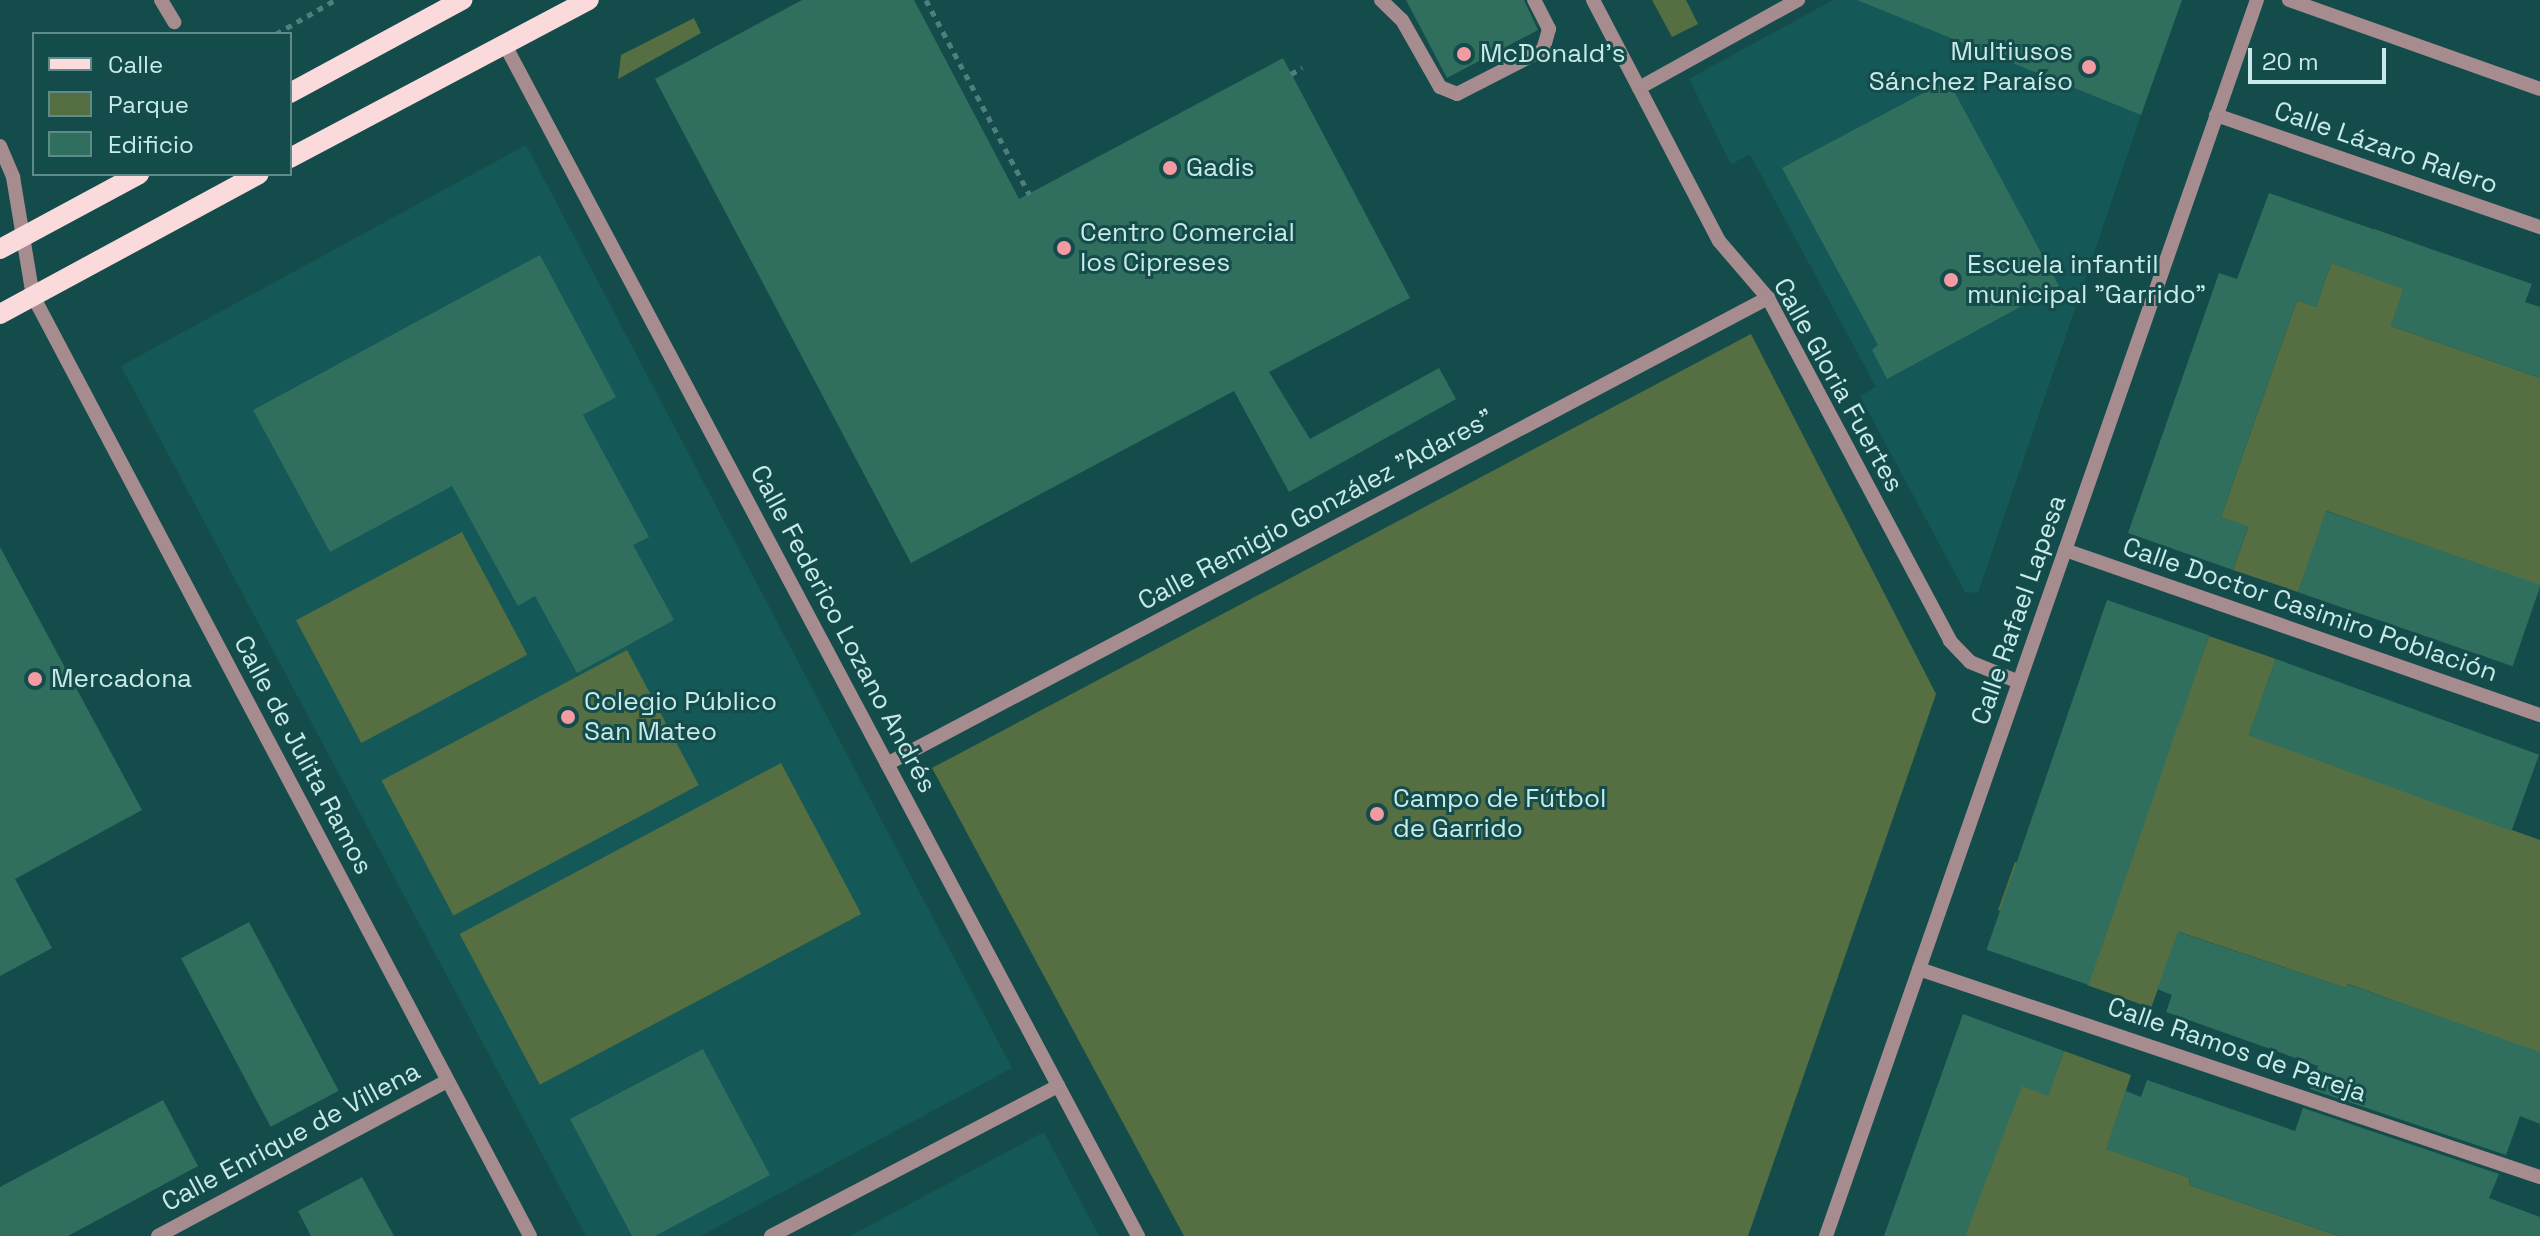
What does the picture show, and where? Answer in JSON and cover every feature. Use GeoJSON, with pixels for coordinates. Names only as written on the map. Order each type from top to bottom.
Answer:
{"type":"FeatureCollection","features":[{"type":"Feature","properties":{"kind":"main road"},"geometry":{"type":"LineString","coordinates":[[292,92],[462,0]]}},
{"type":"Feature","properties":{"kind":"main road"},"geometry":{"type":"LineString","coordinates":[[292,157],[589,0]]}},
{"type":"Feature","properties":{"kind":"main road"},"geometry":{"type":"LineString","coordinates":[[0,249],[135,176]]}},
{"type":"Feature","properties":{"kind":"main road"},"geometry":{"type":"LineString","coordinates":[[0,314],[255,176]]}},
{"type":"Feature","properties":{"kind":"street"},"geometry":{"type":"LineString","coordinates":[[161,0],[174,22]]}},
{"type":"Feature","properties":{"kind":"street"},"geometry":{"type":"LineString","coordinates":[[1381,0],[1402,20],[1440,87],[1457,94],[1543,50],[1549,29],[1534,0]]}},
{"type":"Feature","properties":{"kind":"street","name":"Calle Gloria Fuertes"},"geometry":{"type":"LineString","coordinates":[[1593,0],[1719,241],[1768,298],[1950,641],[1970,662],[2019,682]]}},
{"type":"Feature","properties":{"kind":"street"},"geometry":{"type":"LineString","coordinates":[[1639,88],[1798,0]]}},
{"type":"Feature","properties":{"kind":"street","name":"Calle Rafael Lapesa"},"geometry":{"type":"LineString","coordinates":[[1826,1236],[2257,0]]}},
{"type":"Feature","properties":{"kind":"street"},"geometry":{"type":"LineString","coordinates":[[2289,0],[2540,89]]}},
{"type":"Feature","properties":{"kind":"street","name":"Calle Federico Lozano Andrés"},"geometry":{"type":"LineString","coordinates":[[505,45],[1138,1236]]}},
{"type":"Feature","properties":{"kind":"street","name":"Calle Lázaro Ralero"},"geometry":{"type":"LineString","coordinates":[[2216,115],[2540,227]]}},
{"type":"Feature","properties":{"kind":"street"},"geometry":{"type":"LineString","coordinates":[[0,146],[26,235],[33,296]]}},
{"type":"Feature","properties":{"kind":"street","name":"Calle de Julita Ramos"},"geometry":{"type":"LineString","coordinates":[[33,296],[530,1236]]}},
{"type":"Feature","properties":{"kind":"street","name":"Calle Remigio González \"Adares\""},"geometry":{"type":"LineString","coordinates":[[887,764],[1768,298]]}},
{"type":"Feature","properties":{"kind":"street","name":"Calle Doctor Casimiro Población"},"geometry":{"type":"LineString","coordinates":[[2065,550],[2540,715]]}},
{"type":"Feature","properties":{"kind":"street","name":"Calle Ramos de Pareja"},"geometry":{"type":"LineString","coordinates":[[1919,969],[2540,1177]]}},
{"type":"Feature","properties":{"kind":"street","name":"Calle Enrique de Villena"},"geometry":{"type":"LineString","coordinates":[[158,1236],[447,1081]]}},
{"type":"Feature","properties":{"kind":"street"},"geometry":{"type":"LineString","coordinates":[[771,1236],[1058,1086]]}},
{"type":"Feature","properties":{"kind":"path"},"geometry":{"type":"LineString","coordinates":[[279,32],[335,0]]}},
{"type":"Feature","properties":{"kind":"path"},"geometry":{"type":"LineString","coordinates":[[926,0],[1029,194]]}},
{"type":"Feature","properties":{"kind":"path"},"geometry":{"type":"LineString","coordinates":[[1291,74],[1302,68]]}},
{"type":"Feature","properties":{"kind":"shaded area","name":"Escuela infantil municipal \"Garrido\""},"geometry":{"type":"Polygon","coordinates":[[[1833,0],[1861,0],[2141,115],[1978,593],[1965,592],[1860,396],[1876,387],[1750,155],[1731,164],[1689,79],[1833,0]]]}},
{"type":"Feature","properties":{"kind":"shaded area","name":"Colegio Público San Mateo"},"geometry":{"type":"Polygon","coordinates":[[[526,145],[1012,1068],[701,1236],[586,1236],[121,366],[526,145]]]}},
{"type":"Feature","properties":{"kind":"shaded area"},"geometry":{"type":"Polygon","coordinates":[[[1044,1132],[1099,1236],[850,1236],[1044,1132]]]}},
{"type":"Feature","properties":{"kind":"green space"},"geometry":{"type":"Polygon","coordinates":[[[1652,0],[1686,0],[1698,24],[1672,37],[1652,0]]]}},
{"type":"Feature","properties":{"kind":"green space"},"geometry":{"type":"Polygon","coordinates":[[[694,18],[701,33],[618,79],[621,55],[694,18]]]}},
{"type":"Feature","properties":{"kind":"green space"},"geometry":{"type":"Polygon","coordinates":[[[2374,229],[2419,245],[2391,326],[2540,378],[2540,586],[2327,511],[2298,592],[2233,570],[2248,527],[2221,517],[2297,300],[2316,307],[2331,263],[2358,272],[2374,229]]]}},
{"type":"Feature","properties":{"kind":"green space"},"geometry":{"type":"Polygon","coordinates":[[[1751,334],[1936,694],[1748,1236],[1184,1236],[932,768],[1751,334]]]}},
{"type":"Feature","properties":{"kind":"green space"},"geometry":{"type":"Polygon","coordinates":[[[462,532],[527,655],[361,743],[296,620],[462,532]]]}},
{"type":"Feature","properties":{"kind":"green space"},"geometry":{"type":"Polygon","coordinates":[[[2209,636],[2276,659],[2249,735],[2540,840],[2540,1053],[2348,984],[2346,988],[2179,932],[2151,1008],[2087,985],[2100,947],[1998,910],[2015,862],[2116,896],[2209,636]]]}},
{"type":"Feature","properties":{"kind":"green space"},"geometry":{"type":"Polygon","coordinates":[[[627,650],[699,785],[453,916],[382,781],[627,650]]]}},
{"type":"Feature","properties":{"kind":"green space"},"geometry":{"type":"Polygon","coordinates":[[[781,763],[861,914],[540,1085],[460,934],[781,763]]]}},
{"type":"Feature","properties":{"kind":"green space"},"geometry":{"type":"Polygon","coordinates":[[[2064,1051],[2131,1075],[2107,1149],[2190,1178],[2189,1185],[2339,1236],[1965,1236],[2020,1085],[2048,1095],[2064,1051]]]}},
{"type":"Feature","properties":{"kind":"building","name":"Centro Comercial los Cipreses"},"geometry":{"type":"Polygon","coordinates":[[[802,0],[914,0],[1019,199],[1283,58],[1410,298],[1269,372],[1310,439],[1439,368],[1456,399],[1289,492],[1234,391],[911,563],[655,79],[802,0]]]}},
{"type":"Feature","properties":{"kind":"building","name":"McDonald's"},"geometry":{"type":"Polygon","coordinates":[[[1406,0],[1524,0],[1538,30],[1447,78],[1406,0]]]}},
{"type":"Feature","properties":{"kind":"building","name":"Multiusos Sánchez Paraíso"},"geometry":{"type":"Polygon","coordinates":[[[1857,0],[2182,0],[2141,115],[1857,0]]]}},
{"type":"Feature","properties":{"kind":"building"},"geometry":{"type":"Polygon","coordinates":[[[1948,80],[2059,286],[1887,379],[1872,350],[1878,345],[1782,168],[1948,80]]]}},
{"type":"Feature","properties":{"kind":"building"},"geometry":{"type":"Polygon","coordinates":[[[2269,193],[2532,284],[2525,302],[2540,307],[2540,378],[2391,326],[2403,289],[2331,263],[2316,307],[2297,300],[2221,517],[2248,526],[2233,570],[2128,533],[2219,273],[2237,279],[2269,193]]]}},
{"type":"Feature","properties":{"kind":"building"},"geometry":{"type":"Polygon","coordinates":[[[540,255],[616,397],[583,415],[649,537],[633,545],[674,620],[577,673],[535,596],[518,606],[452,486],[330,552],[253,410],[540,255]]]}},
{"type":"Feature","properties":{"kind":"building"},"geometry":{"type":"Polygon","coordinates":[[[2326,511],[2540,585],[2513,666],[2298,592],[2326,511]]]}},
{"type":"Feature","properties":{"kind":"building","name":"Mercadona"},"geometry":{"type":"Polygon","coordinates":[[[0,547],[142,810],[15,879],[52,948],[0,976],[0,547]]]}},
{"type":"Feature","properties":{"kind":"building"},"geometry":{"type":"Polygon","coordinates":[[[2107,600],[2209,635],[2089,985],[1987,950],[2107,600]]]}},
{"type":"Feature","properties":{"kind":"building"},"geometry":{"type":"Polygon","coordinates":[[[2276,659],[2539,755],[2511,831],[2248,735],[2276,659]]]}},
{"type":"Feature","properties":{"kind":"building"},"geometry":{"type":"Polygon","coordinates":[[[249,922],[339,1091],[271,1127],[181,958],[249,922]]]}},
{"type":"Feature","properties":{"kind":"building"},"geometry":{"type":"Polygon","coordinates":[[[2178,932],[2346,988],[2347,984],[2540,1052],[2540,1124],[2520,1116],[2506,1155],[2310,1089],[2318,1066],[2166,1012],[2172,995],[2157,989],[2178,932]]]}},
{"type":"Feature","properties":{"kind":"building"},"geometry":{"type":"Polygon","coordinates":[[[1963,1014],[2064,1051],[2048,1096],[2022,1086],[1965,1236],[1884,1236],[1963,1014]]]}},
{"type":"Feature","properties":{"kind":"building"},"geometry":{"type":"Polygon","coordinates":[[[703,1049],[770,1175],[655,1236],[632,1236],[570,1119],[703,1049]]]}},
{"type":"Feature","properties":{"kind":"building"},"geometry":{"type":"Polygon","coordinates":[[[2147,1080],[2295,1131],[2303,1108],[2499,1174],[2489,1198],[2540,1217],[2540,1236],[2339,1236],[2189,1185],[2190,1178],[2106,1149],[2126,1091],[2141,1097],[2147,1080]]]}},
{"type":"Feature","properties":{"kind":"building"},"geometry":{"type":"Polygon","coordinates":[[[163,1100],[198,1166],[68,1236],[0,1236],[0,1187],[163,1100]]]}},
{"type":"Feature","properties":{"kind":"building"},"geometry":{"type":"Polygon","coordinates":[[[362,1177],[394,1236],[311,1236],[298,1211],[362,1177]]]}},
{"type":"Feature","properties":{"kind":"place","name":"McDonald's"},"geometry":{"type":"Point","coordinates":[1464,54]}},
{"type":"Feature","properties":{"kind":"place","name":"Multiusos Sánchez Paraíso"},"geometry":{"type":"Point","coordinates":[2089,67]}},
{"type":"Feature","properties":{"kind":"place","name":"Gadis"},"geometry":{"type":"Point","coordinates":[1170,168]}},
{"type":"Feature","properties":{"kind":"place","name":"Centro Comercial los Cipreses"},"geometry":{"type":"Point","coordinates":[1064,248]}},
{"type":"Feature","properties":{"kind":"place","name":"Escuela infantil municipal \"Garrido\""},"geometry":{"type":"Point","coordinates":[1951,280]}},
{"type":"Feature","properties":{"kind":"place","name":"Mercadona"},"geometry":{"type":"Point","coordinates":[35,679]}},
{"type":"Feature","properties":{"kind":"place","name":"Colegio Público San Mateo"},"geometry":{"type":"Point","coordinates":[568,717]}},
{"type":"Feature","properties":{"kind":"place","name":"Campo de Fútbol de Garrido"},"geometry":{"type":"Point","coordinates":[1377,814]}}]}
